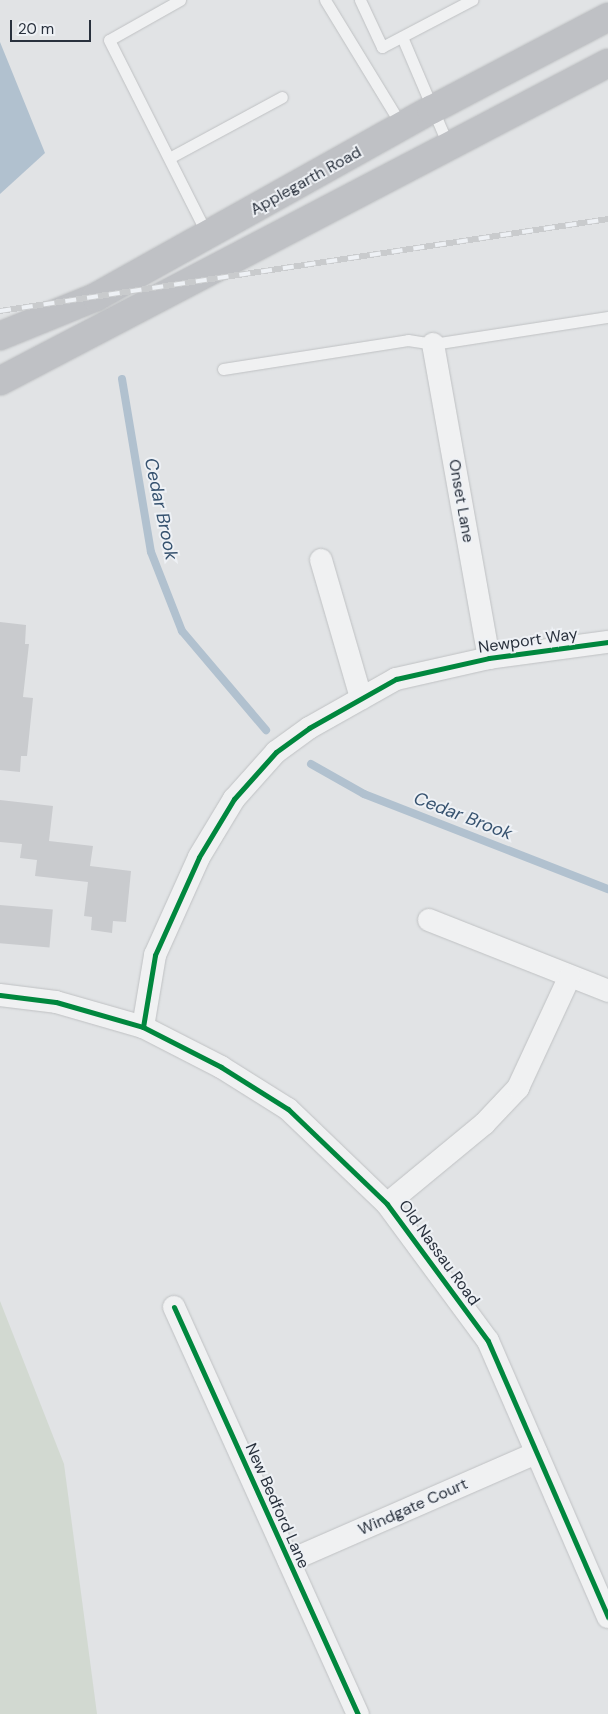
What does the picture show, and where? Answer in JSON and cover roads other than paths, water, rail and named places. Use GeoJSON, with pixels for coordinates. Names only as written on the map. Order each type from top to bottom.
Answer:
{"type":"FeatureCollection","features":[{"type":"Feature","properties":{"kind":"main road","name":"Applegarth Road"},"geometry":{"type":"LineString","coordinates":[[0,336],[96,297],[430,110],[608,17]]}},
{"type":"Feature","properties":{"kind":"main road","name":"Applegarth Road"},"geometry":{"type":"LineString","coordinates":[[0,381],[608,63]]}},
{"type":"Feature","properties":{"kind":"street","name":"Onset Lane"},"geometry":{"type":"LineString","coordinates":[[433,344],[489,658]]}},
{"type":"Feature","properties":{"kind":"street"},"geometry":{"type":"LineString","coordinates":[[321,560],[360,698]]}},
{"type":"Feature","properties":{"kind":"street","name":"Newport Way"},"geometry":{"type":"LineString","coordinates":[[143,1027],[155,955],[199,857],[234,799],[276,752],[309,728],[396,679],[489,658],[608,642]]}},
{"type":"Feature","properties":{"kind":"street"},"geometry":{"type":"LineString","coordinates":[[429,920],[608,992]]}},
{"type":"Feature","properties":{"kind":"street"},"geometry":{"type":"LineString","coordinates":[[387,1204],[484,1124],[518,1088],[570,976]]}},
{"type":"Feature","properties":{"kind":"street","name":"Old Nassau Road"},"geometry":{"type":"LineString","coordinates":[[0,995],[56,1002],[143,1027],[221,1066],[288,1109],[387,1204],[488,1341],[608,1618]]}},
{"type":"Feature","properties":{"kind":"street","name":"New Bedford Lane"},"geometry":{"type":"LineString","coordinates":[[174,1307],[358,1714]]}},
{"type":"Feature","properties":{"kind":"street","name":"Windgate Court"},"geometry":{"type":"LineString","coordinates":[[289,1561],[536,1453]]}},
{"type":"Feature","properties":{"kind":"lane"},"geometry":{"type":"LineString","coordinates":[[180,0],[109,40],[171,157],[208,236]]}},
{"type":"Feature","properties":{"kind":"lane"},"geometry":{"type":"LineString","coordinates":[[325,0],[402,126]]}},
{"type":"Feature","properties":{"kind":"lane"},"geometry":{"type":"LineString","coordinates":[[360,0],[382,47],[472,0]]}},
{"type":"Feature","properties":{"kind":"lane"},"geometry":{"type":"LineString","coordinates":[[402,37],[430,110],[449,147]]}},
{"type":"Feature","properties":{"kind":"lane"},"geometry":{"type":"LineString","coordinates":[[171,157],[282,97]]}},
{"type":"Feature","properties":{"kind":"lane"},"geometry":{"type":"LineString","coordinates":[[223,369],[408,340],[433,344],[608,317]]}},
{"type":"Feature","properties":{"kind":"water"},"geometry":{"type":"Polygon","coordinates":[[[0,42],[45,153],[0,194],[0,42]]]}},
{"type":"Feature","properties":{"kind":"waterway","name":"Cedar Brook"},"geometry":{"type":"LineString","coordinates":[[122,379],[151,552],[182,631],[266,730]]}},
{"type":"Feature","properties":{"kind":"waterway","name":"Cedar Brook"},"geometry":{"type":"LineString","coordinates":[[311,764],[364,794],[608,889]]}},
{"type":"Feature","properties":{"kind":"railway"},"geometry":{"type":"LineString","coordinates":[[0,311],[608,219]]}}]}
